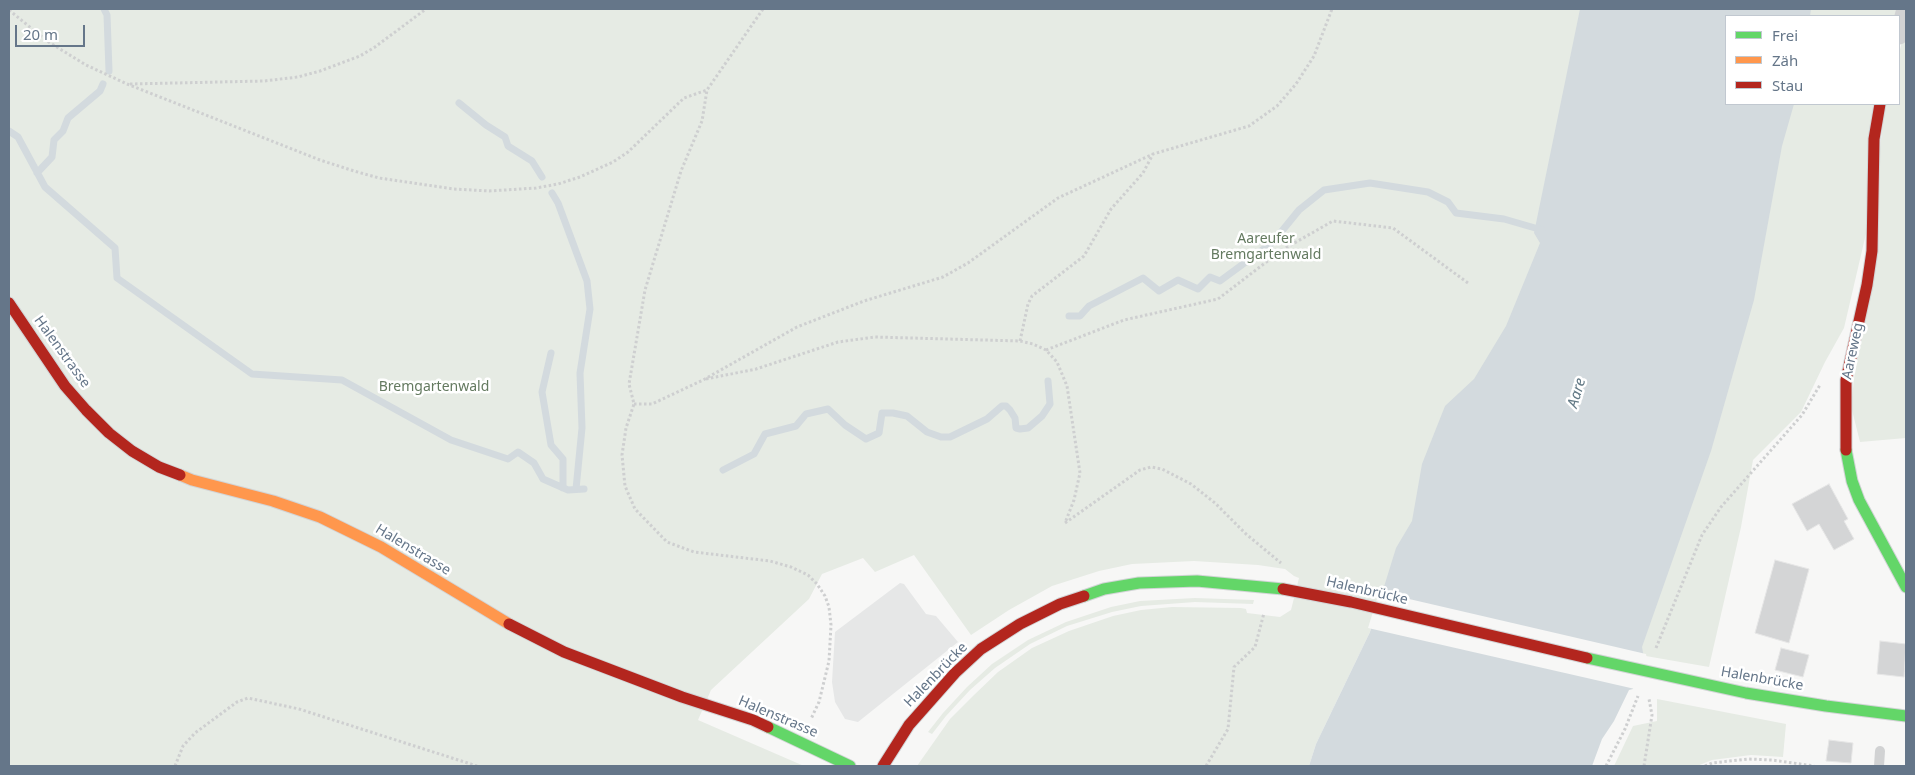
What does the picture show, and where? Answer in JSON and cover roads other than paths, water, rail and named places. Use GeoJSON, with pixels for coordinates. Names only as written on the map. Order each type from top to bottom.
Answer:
{"type":"FeatureCollection","features":[{"type":"Feature","properties":{"kind":"street"},"geometry":{"type":"LineString","coordinates":[[1900,30],[1906,9]]}},
{"type":"Feature","properties":{"kind":"street","name":"Aareweg"},"geometry":{"type":"LineString","coordinates":[[1880,105],[1874,139],[1872,251],[1867,285],[1846,380],[1846,449],[1852,481],[1859,500],[1906,587]]}},
{"type":"Feature","properties":{"kind":"street","name":"Halenstrasse"},"geometry":{"type":"LineString","coordinates":[[9,303],[65,386],[86,410],[124,445],[159,467],[192,480],[273,501],[320,517],[381,547],[520,630],[564,652],[682,697],[753,720],[850,766]]}},
{"type":"Feature","properties":{"kind":"street","name":"Halenbrücke"},"geometry":{"type":"LineString","coordinates":[[883,766],[909,725],[955,673],[981,649],[1020,624],[1060,604],[1104,589],[1139,583],[1197,580],[1283,589],[1351,602],[1640,670],[1746,692],[1826,706],[1906,716]]}},
{"type":"Feature","properties":{"kind":"lane"},"geometry":{"type":"LineString","coordinates":[[1879,766],[1880,751]]}},
{"type":"Feature","properties":{"kind":"water","name":"Aare"},"geometry":{"type":"Polygon","coordinates":[[[1580,9],[1811,9],[1810,15],[1725,15],[1725,105],[1794,105],[1782,146],[1754,300],[1711,451],[1642,647],[1644,658],[1633,689],[1629,690],[1614,721],[1602,739],[1592,766],[1309,766],[1316,744],[1370,632],[1396,548],[1412,521],[1422,464],[1445,406],[1474,379],[1506,326],[1540,243],[1534,233],[1580,9]]]}},
{"type":"Feature","properties":{"kind":"waterway"},"geometry":{"type":"LineString","coordinates":[[104,9],[107,15],[109,71]]}},
{"type":"Feature","properties":{"kind":"waterway"},"geometry":{"type":"LineString","coordinates":[[37,173],[52,157],[54,140],[63,131],[68,118],[100,91],[103,84]]}},
{"type":"Feature","properties":{"kind":"waterway"},"geometry":{"type":"LineString","coordinates":[[459,103],[486,125],[505,137],[508,146],[532,161],[542,177]]}},
{"type":"Feature","properties":{"kind":"waterway"},"geometry":{"type":"LineString","coordinates":[[9,131],[18,137],[45,187],[115,248],[117,278],[252,374],[342,380],[451,440],[508,459],[518,452],[534,463],[543,479],[568,490],[584,489]]}},
{"type":"Feature","properties":{"kind":"waterway"},"geometry":{"type":"LineString","coordinates":[[1069,316],[1080,316],[1089,306],[1143,278],[1159,291],[1178,280],[1198,289],[1210,277],[1220,281],[1273,242],[1299,210],[1324,190],[1370,183],[1428,192],[1448,202],[1456,213],[1504,219],[1542,230]]}},
{"type":"Feature","properties":{"kind":"waterway"},"geometry":{"type":"LineString","coordinates":[[552,193],[558,203],[587,281],[590,309],[580,373],[582,428],[576,489]]}},
{"type":"Feature","properties":{"kind":"waterway"},"geometry":{"type":"LineString","coordinates":[[551,353],[542,392],[551,445],[563,459],[563,488]]}},
{"type":"Feature","properties":{"kind":"waterway"},"geometry":{"type":"LineString","coordinates":[[723,470],[754,454],[765,434],[796,426],[806,414],[828,409],[845,425],[866,439],[879,433],[882,413],[907,416],[927,432],[941,437],[950,437],[987,419],[1002,406],[1006,406],[1015,418],[1016,428],[1028,428],[1042,416],[1050,404],[1048,381]]}},
{"type":"Feature","properties":{"kind":"park label","name":"Aareufer Bremgartenwald"},"geometry":{"type":"Point","coordinates":[1266,248]}},
{"type":"Feature","properties":{"kind":"park label","name":"Bremgartenwald"},"geometry":{"type":"Point","coordinates":[434,387]}}]}
